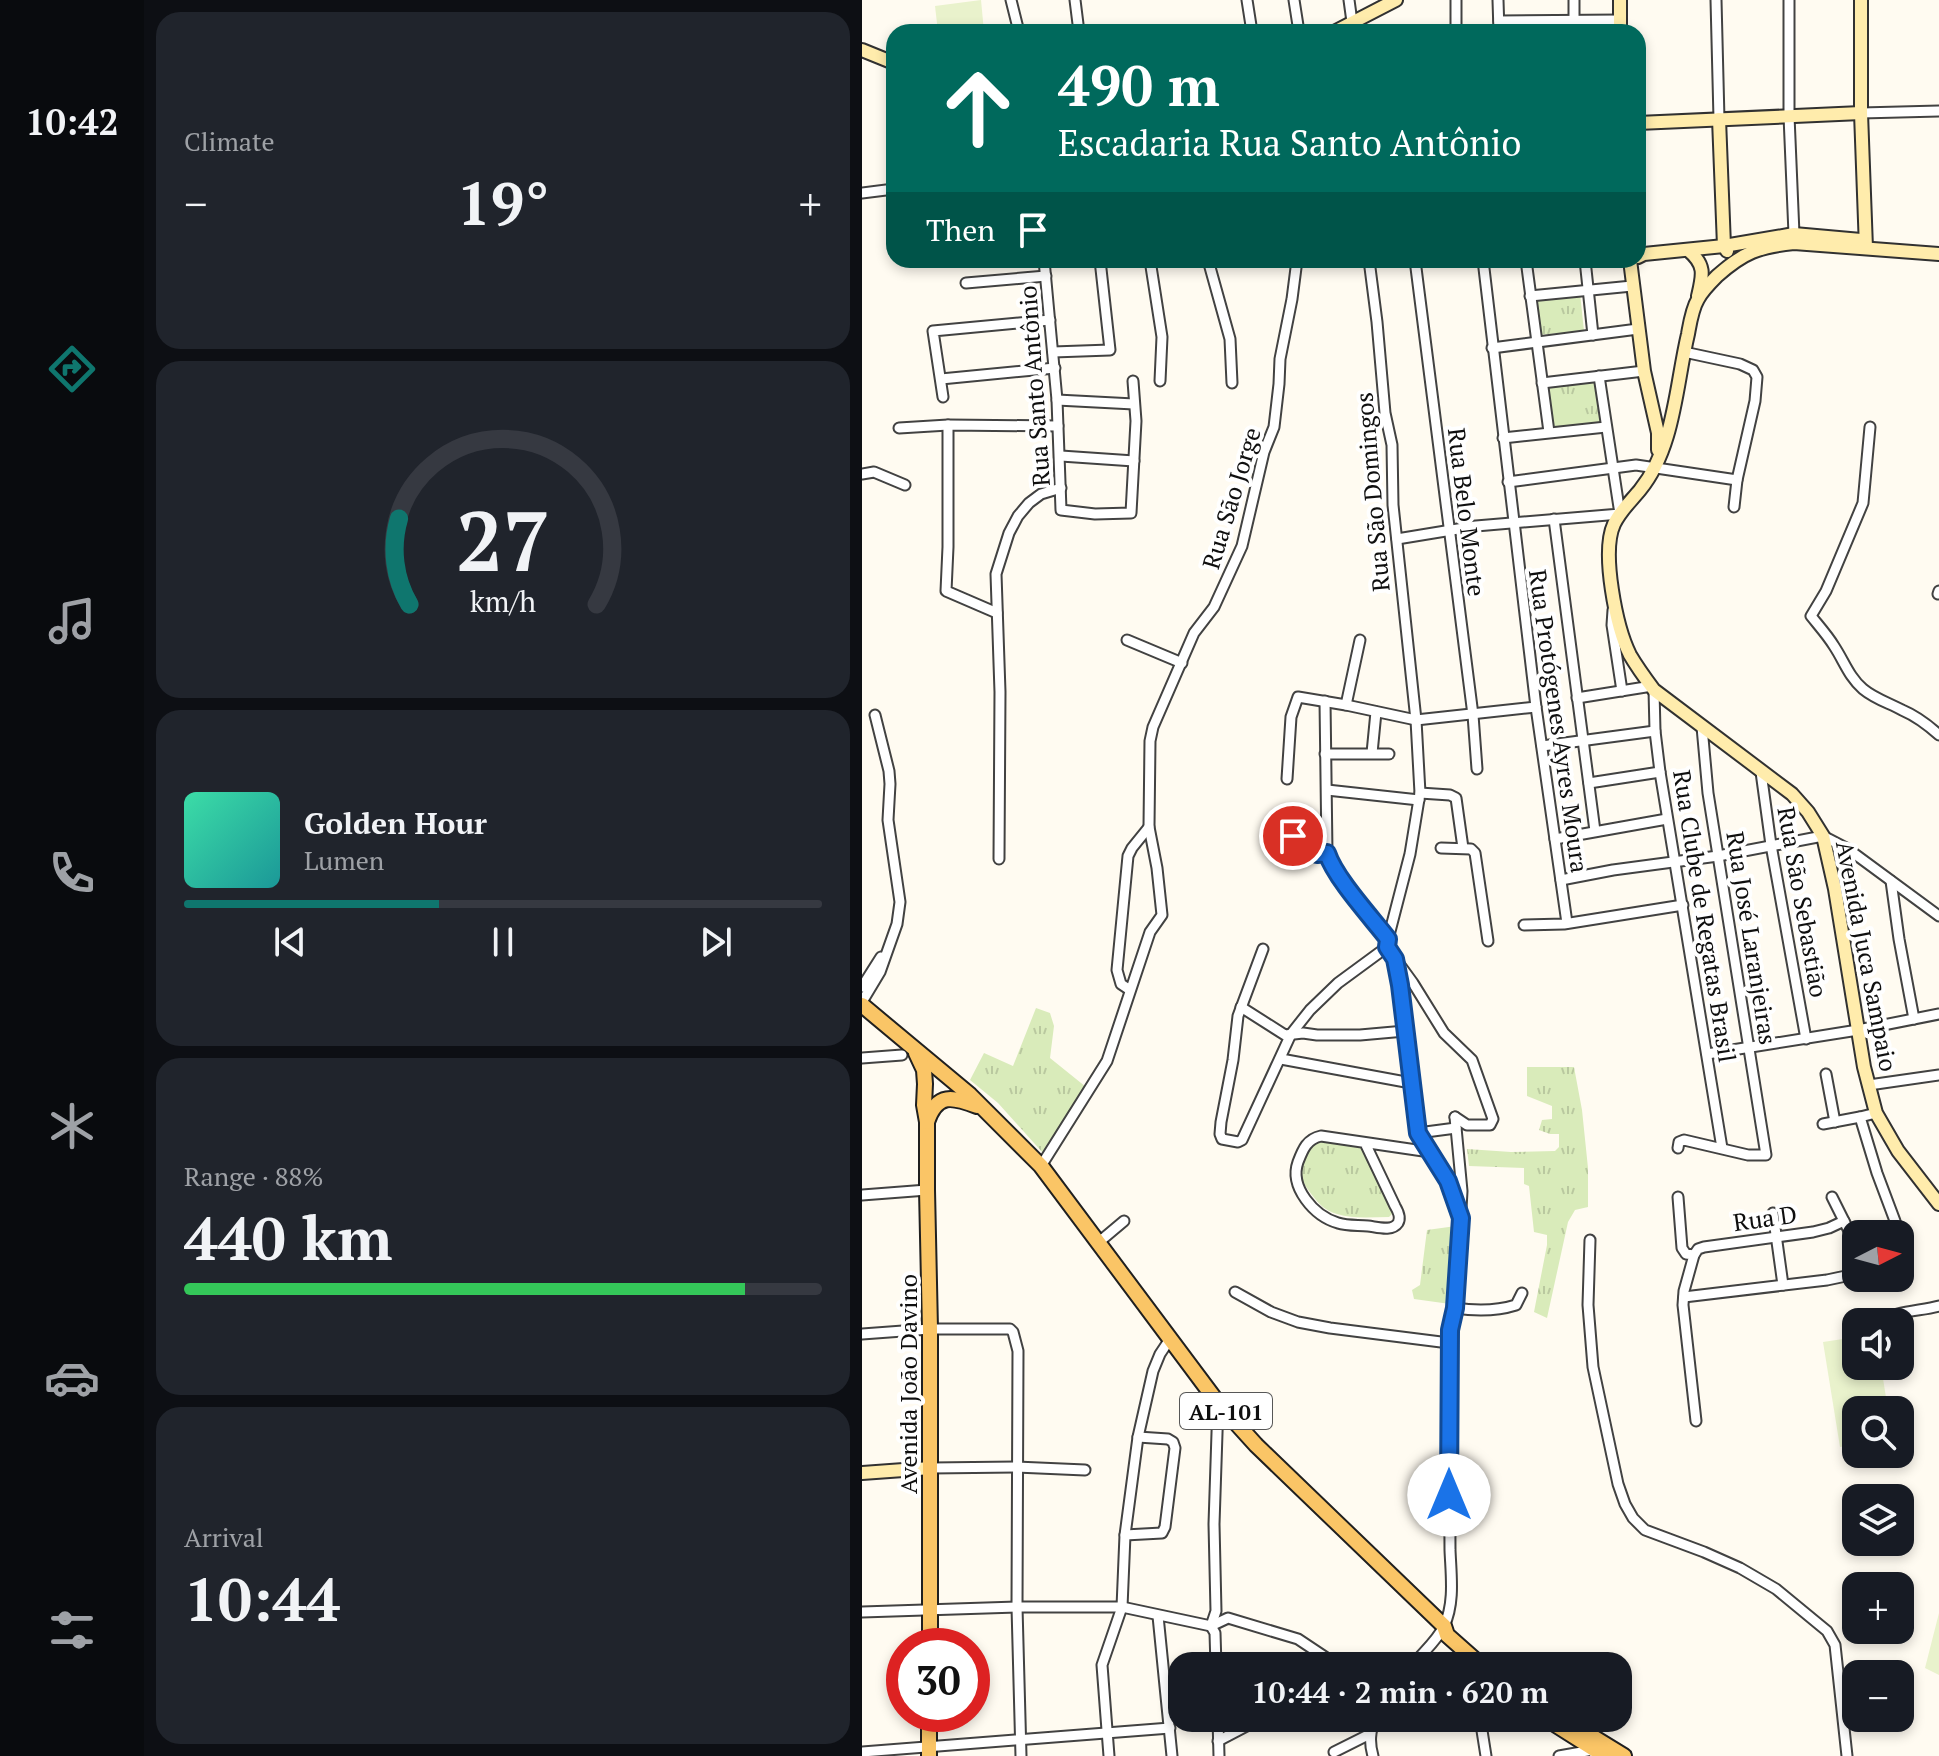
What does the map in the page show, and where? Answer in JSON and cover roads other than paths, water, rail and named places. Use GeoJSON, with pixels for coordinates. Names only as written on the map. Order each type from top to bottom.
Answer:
{"type":"FeatureCollection","features":[{"type":"Feature","properties":{"kind":"main road"},"geometry":{"type":"LineString","coordinates":[[1349,24],[1396,0]]}},
{"type":"Feature","properties":{"kind":"main road"},"geometry":{"type":"LineString","coordinates":[[1620,0],[1620,24]]}},
{"type":"Feature","properties":{"kind":"main road"},"geometry":{"type":"LineString","coordinates":[[1861,0],[1866,244]]}},
{"type":"Feature","properties":{"kind":"main road"},"geometry":{"type":"LineString","coordinates":[[862,50],[886,60]]}},
{"type":"Feature","properties":{"kind":"main road"},"geometry":{"type":"LineString","coordinates":[[1646,123],[1861,113]]}},
{"type":"Feature","properties":{"kind":"main road"},"geometry":{"type":"LineString","coordinates":[[1719,119],[1724,246],[1737,258]]}},
{"type":"Feature","properties":{"kind":"main road","name":"Avenida Juca Sampaio"},"geometry":{"type":"LineString","coordinates":[[1646,254],[1724,246],[1794,234],[1939,253]]}},
{"type":"Feature","properties":{"kind":"main road","name":"Avenida Juca Sampaio"},"geometry":{"type":"LineString","coordinates":[[1866,244],[1794,243],[1754,250],[1737,258],[1698,299],[1667,436],[1644,486],[1620,514],[1611,532],[1609,570],[1624,640],[1653,688],[1800,802],[1823,836],[1876,1113],[1898,1151],[1939,1204]]}},
{"type":"Feature","properties":{"kind":"main road"},"geometry":{"type":"LineString","coordinates":[[1688,250],[1697,257],[1702,269],[1698,299]]}},
{"type":"Feature","properties":{"kind":"main road"},"geometry":{"type":"LineString","coordinates":[[1631,268],[1644,371],[1658,433],[1657,463]]}},
{"type":"Feature","properties":{"kind":"main road"},"geometry":{"type":"LineString","coordinates":[[1652,407],[1663,411],[1674,407]]}},
{"type":"Feature","properties":{"kind":"main road"},"geometry":{"type":"LineString","coordinates":[[862,1004],[908,1052],[970,1095],[982,1108]]}},
{"type":"Feature","properties":{"kind":"main road","name":"Avenida João Davino"},"geometry":{"type":"LineString","coordinates":[[908,1052],[924,1070],[927,1122],[930,1628]]}},
{"type":"Feature","properties":{"kind":"main road"},"geometry":{"type":"LineString","coordinates":[[927,1122],[932,1109],[943,1100],[957,1099],[982,1108]]}},
{"type":"Feature","properties":{"kind":"main road","name":"AL-101"},"geometry":{"type":"LineString","coordinates":[[982,1108],[1041,1166],[1218,1403],[1256,1445],[1444,1626],[1453,1629],[1479,1652]]}},
{"type":"Feature","properties":{"kind":"main road"},"geometry":{"type":"LineString","coordinates":[[862,1473],[931,1468]]}},
{"type":"Feature","properties":{"kind":"main road","name":"AL-101"},"geometry":{"type":"LineString","coordinates":[[1444,1626],[1447,1635],[1464,1652]]}},
{"type":"Feature","properties":{"kind":"main road"},"geometry":{"type":"LineString","coordinates":[[1565,1732],[1597,1754]]}},
{"type":"Feature","properties":{"kind":"main road"},"geometry":{"type":"LineString","coordinates":[[1585,1732],[1624,1756]]}},
{"type":"Feature","properties":{"kind":"street"},"geometry":{"type":"LineString","coordinates":[[1011,0],[1017,24]]}},
{"type":"Feature","properties":{"kind":"street"},"geometry":{"type":"LineString","coordinates":[[1075,0],[1078,24]]}},
{"type":"Feature","properties":{"kind":"street"},"geometry":{"type":"LineString","coordinates":[[1247,0],[1251,24]]}},
{"type":"Feature","properties":{"kind":"street"},"geometry":{"type":"LineString","coordinates":[[1294,0],[1298,24]]}},
{"type":"Feature","properties":{"kind":"street"},"geometry":{"type":"LineString","coordinates":[[1349,0],[1352,22]]}},
{"type":"Feature","properties":{"kind":"street"},"geometry":{"type":"LineString","coordinates":[[1456,0],[1456,24]]}},
{"type":"Feature","properties":{"kind":"street"},"geometry":{"type":"LineString","coordinates":[[1498,0],[1499,24]]}},
{"type":"Feature","properties":{"kind":"street"},"geometry":{"type":"LineString","coordinates":[[1574,0],[1574,21]]}},
{"type":"Feature","properties":{"kind":"street"},"geometry":{"type":"LineString","coordinates":[[1716,0],[1719,119]]}},
{"type":"Feature","properties":{"kind":"street"},"geometry":{"type":"LineString","coordinates":[[1789,0],[1789,116],[1794,234]]}},
{"type":"Feature","properties":{"kind":"street"},"geometry":{"type":"LineString","coordinates":[[1536,24],[1574,21],[1602,24]]}},
{"type":"Feature","properties":{"kind":"street"},"geometry":{"type":"LineString","coordinates":[[1861,113],[1939,111]]}},
{"type":"Feature","properties":{"kind":"street"},"geometry":{"type":"LineString","coordinates":[[862,193],[886,190]]}},
{"type":"Feature","properties":{"kind":"street","name":"Rua Santo Antônio"},"geometry":{"type":"LineString","coordinates":[[1045,268],[1061,456],[1061,510],[1095,514],[1131,513],[1134,461]]}},
{"type":"Feature","properties":{"kind":"street"},"geometry":{"type":"LineString","coordinates":[[1053,352],[1110,350],[1101,268]]}},
{"type":"Feature","properties":{"kind":"street"},"geometry":{"type":"LineString","coordinates":[[1151,268],[1162,337],[1160,381]]}},
{"type":"Feature","properties":{"kind":"street"},"geometry":{"type":"LineString","coordinates":[[1210,268],[1230,339],[1232,383]]}},
{"type":"Feature","properties":{"kind":"street","name":"Rua São Jorge"},"geometry":{"type":"LineString","coordinates":[[1041,1166],[1105,1066],[1150,932],[1162,915],[1149,827],[1150,741],[1153,727],[1194,633],[1214,607],[1242,546],[1264,452],[1274,427],[1280,359],[1296,268]]}},
{"type":"Feature","properties":{"kind":"street","name":"Rua São Domingos"},"geometry":{"type":"LineString","coordinates":[[1370,268],[1385,413],[1392,445],[1393,505],[1416,720],[1420,796],[1410,854],[1388,943]]}},
{"type":"Feature","properties":{"kind":"street","name":"Rua Belo Monte"},"geometry":{"type":"LineString","coordinates":[[1416,268],[1473,715],[1477,769]]}},
{"type":"Feature","properties":{"kind":"street","name":"Rua Protógenes Ayres Moura"},"geometry":{"type":"LineString","coordinates":[[1484,268],[1536,707],[1567,923]]}},
{"type":"Feature","properties":{"kind":"street"},"geometry":{"type":"LineString","coordinates":[[1527,268],[1549,432]]}},
{"type":"Feature","properties":{"kind":"street"},"geometry":{"type":"LineString","coordinates":[[1586,268],[1593,335]]}},
{"type":"Feature","properties":{"kind":"street"},"geometry":{"type":"LineString","coordinates":[[966,283],[1046,276]]}},
{"type":"Feature","properties":{"kind":"street"},"geometry":{"type":"LineString","coordinates":[[1530,296],[1632,286]]}},
{"type":"Feature","properties":{"kind":"street"},"geometry":{"type":"LineString","coordinates":[[943,397],[933,331],[1050,320]]}},
{"type":"Feature","properties":{"kind":"street"},"geometry":{"type":"LineString","coordinates":[[1492,348],[1638,329]]}},
{"type":"Feature","properties":{"kind":"street"},"geometry":{"type":"LineString","coordinates":[[1684,352],[1740,364],[1755,373],[1758,382],[1734,507]]}},
{"type":"Feature","properties":{"kind":"street"},"geometry":{"type":"LineString","coordinates":[[941,379],[1055,368]]}},
{"type":"Feature","properties":{"kind":"street"},"geometry":{"type":"LineString","coordinates":[[1542,383],[1644,371]]}},
{"type":"Feature","properties":{"kind":"street"},"geometry":{"type":"LineString","coordinates":[[1397,539],[1476,526],[1620,514],[1599,376]]}},
{"type":"Feature","properties":{"kind":"street"},"geometry":{"type":"LineString","coordinates":[[1061,456],[1134,461],[1136,421],[1133,381]]}},
{"type":"Feature","properties":{"kind":"street"},"geometry":{"type":"LineString","coordinates":[[1057,400],[1134,404]]}},
{"type":"Feature","properties":{"kind":"street"},"geometry":{"type":"LineString","coordinates":[[948,425],[946,591],[997,613]]}},
{"type":"Feature","properties":{"kind":"street"},"geometry":{"type":"LineString","coordinates":[[899,428],[1058,426]]}},
{"type":"Feature","properties":{"kind":"street"},"geometry":{"type":"LineString","coordinates":[[1503,438],[1606,427]]}},
{"type":"Feature","properties":{"kind":"street"},"geometry":{"type":"LineString","coordinates":[[1870,427],[1863,503],[1826,591],[1811,616],[1860,686],[1902,709],[1939,735]]}},
{"type":"Feature","properties":{"kind":"street"},"geometry":{"type":"LineString","coordinates":[[1508,482],[1657,463],[1737,480]]}},
{"type":"Feature","properties":{"kind":"street"},"geometry":{"type":"LineString","coordinates":[[862,474],[874,472],[905,485]]}},
{"type":"Feature","properties":{"kind":"street"},"geometry":{"type":"LineString","coordinates":[[999,859],[1000,692],[996,574],[1018,516],[1041,494],[1061,488]]}},
{"type":"Feature","properties":{"kind":"street"},"geometry":{"type":"LineString","coordinates":[[1554,519],[1595,831]]}},
{"type":"Feature","properties":{"kind":"street"},"geometry":{"type":"LineString","coordinates":[[1613,595],[1612,625],[1622,691]]}},
{"type":"Feature","properties":{"kind":"street"},"geometry":{"type":"LineString","coordinates":[[1127,640],[1182,663]]}},
{"type":"Feature","properties":{"kind":"street"},"geometry":{"type":"LineString","coordinates":[[1346,705],[1360,640]]}},
{"type":"Feature","properties":{"kind":"street"},"geometry":{"type":"LineString","coordinates":[[1577,698],[1653,688]]}},
{"type":"Feature","properties":{"kind":"street","name":"Rua Clube de Regatas Brasil"},"geometry":{"type":"LineString","coordinates":[[1653,688],[1655,731],[1667,819],[1722,1148]]}},
{"type":"Feature","properties":{"kind":"street"},"geometry":{"type":"LineString","coordinates":[[1287,779],[1291,717],[1298,697],[1416,720],[1536,707]]}},
{"type":"Feature","properties":{"kind":"street"},"geometry":{"type":"LineString","coordinates":[[1325,701],[1327,853],[1330,861],[1388,943],[1395,959],[1444,1033],[1472,1060],[1492,1114],[1492,1124],[1483,1126],[1456,1122],[1418,1133]]}},
{"type":"Feature","properties":{"kind":"street"},"geometry":{"type":"LineString","coordinates":[[1372,753],[1376,712]]}},
{"type":"Feature","properties":{"kind":"street"},"geometry":{"type":"LineString","coordinates":[[862,1004],[876,981],[897,924],[900,902],[888,820],[889,771],[875,715]]}},
{"type":"Feature","properties":{"kind":"street","name":"Rua José Laranjeiras"},"geometry":{"type":"LineString","coordinates":[[1702,727],[1708,793],[1766,1155],[1748,1155],[1722,1148]]}},
{"type":"Feature","properties":{"kind":"street"},"geometry":{"type":"LineString","coordinates":[[1542,746],[1655,731]]}},
{"type":"Feature","properties":{"kind":"street"},"geometry":{"type":"LineString","coordinates":[[1325,754],[1389,754]]}},
{"type":"Feature","properties":{"kind":"street"},"geometry":{"type":"LineString","coordinates":[[1589,783],[1660,772]]}},
{"type":"Feature","properties":{"kind":"street","name":"Rua São Sebastião"},"geometry":{"type":"LineString","coordinates":[[1761,772],[1806,1039]]}},
{"type":"Feature","properties":{"kind":"street"},"geometry":{"type":"LineString","coordinates":[[1327,790],[1450,795],[1456,798],[1463,848]]}},
{"type":"Feature","properties":{"kind":"street"},"geometry":{"type":"LineString","coordinates":[[1555,839],[1667,819]]}},
{"type":"Feature","properties":{"kind":"street"},"geometry":{"type":"LineString","coordinates":[[1280,825],[1317,854],[1327,853]]}},
{"type":"Feature","properties":{"kind":"street"},"geometry":{"type":"LineString","coordinates":[[1130,990],[1121,984],[1117,970],[1128,856],[1149,827]]}},
{"type":"Feature","properties":{"kind":"street"},"geometry":{"type":"LineString","coordinates":[[1561,880],[1823,836],[1842,845],[1939,916]]}},
{"type":"Feature","properties":{"kind":"street"},"geometry":{"type":"LineString","coordinates":[[1441,848],[1471,849],[1476,855],[1488,941]]}},
{"type":"Feature","properties":{"kind":"street"},"geometry":{"type":"LineString","coordinates":[[1891,881],[1914,1019]]}},
{"type":"Feature","properties":{"kind":"street"},"geometry":{"type":"LineString","coordinates":[[1524,925],[1567,923],[1683,905]]}},
{"type":"Feature","properties":{"kind":"street"},"geometry":{"type":"LineString","coordinates":[[1263,949],[1241,1007],[1221,1122],[1221,1137],[1224,1140],[1242,1140],[1291,1034],[1310,1010],[1388,943]]}},
{"type":"Feature","properties":{"kind":"street"},"geometry":{"type":"LineString","coordinates":[[862,987],[886,951]]}},
{"type":"Feature","properties":{"kind":"street"},"geometry":{"type":"LineString","coordinates":[[1395,959],[1418,1133],[1448,1181],[1461,1218]]}},
{"type":"Feature","properties":{"kind":"street"},"geometry":{"type":"LineString","coordinates":[[1241,1007],[1285,1035],[1360,1035],[1405,1031]]}},
{"type":"Feature","properties":{"kind":"street"},"geometry":{"type":"LineString","coordinates":[[1707,1054],[1939,1014]]}},
{"type":"Feature","properties":{"kind":"street"},"geometry":{"type":"LineString","coordinates":[[862,1058],[908,1052]]}},
{"type":"Feature","properties":{"kind":"street"},"geometry":{"type":"LineString","coordinates":[[1281,1059],[1411,1083]]}},
{"type":"Feature","properties":{"kind":"street"},"geometry":{"type":"LineString","coordinates":[[1826,1074],[1835,1122]]}},
{"type":"Feature","properties":{"kind":"street"},"geometry":{"type":"LineString","coordinates":[[1869,1085],[1939,1075]]}},
{"type":"Feature","properties":{"kind":"street"},"geometry":{"type":"LineString","coordinates":[[1823,1124],[1876,1113]]}},
{"type":"Feature","properties":{"kind":"street"},"geometry":{"type":"LineString","coordinates":[[1860,1117],[1895,1220]]}},
{"type":"Feature","properties":{"kind":"street"},"geometry":{"type":"LineString","coordinates":[[1424,1652],[1444,1626],[1450,1608],[1452,1583],[1449,1536],[1449,1343],[1455,1308],[1462,1191],[1456,1122]]}},
{"type":"Feature","properties":{"kind":"street"},"geometry":{"type":"LineString","coordinates":[[1365,1143],[1399,1221],[1391,1228],[1336,1222],[1320,1214],[1307,1201],[1296,1177],[1305,1146],[1314,1137],[1321,1136],[1430,1152]]}},
{"type":"Feature","properties":{"kind":"street"},"geometry":{"type":"LineString","coordinates":[[1680,1144],[1722,1148]]}},
{"type":"Feature","properties":{"kind":"street"},"geometry":{"type":"LineString","coordinates":[[862,1195],[927,1190]]}},
{"type":"Feature","properties":{"kind":"street"},"geometry":{"type":"LineString","coordinates":[[1678,1197],[1682,1248],[1686,1254],[1694,1255],[1684,1297],[1696,1421]]}},
{"type":"Feature","properties":{"kind":"street"},"geometry":{"type":"LineString","coordinates":[[1832,1197],[1844,1220]]}},
{"type":"Feature","properties":{"kind":"street"},"geometry":{"type":"LineString","coordinates":[[1773,1213],[1783,1285]]}},
{"type":"Feature","properties":{"kind":"street"},"geometry":{"type":"LineString","coordinates":[[1099,1242],[1124,1221]]}},
{"type":"Feature","properties":{"kind":"street","name":"Rua D"},"geometry":{"type":"LineString","coordinates":[[1694,1255],[1704,1247],[1821,1230],[1842,1222]]}},
{"type":"Feature","properties":{"kind":"street"},"geometry":{"type":"LineString","coordinates":[[1590,1240],[1588,1305],[1593,1367],[1625,1504],[1645,1530],[1740,1568],[1785,1595],[1827,1631],[1835,1645],[1847,1756]]}},
{"type":"Feature","properties":{"kind":"street"},"geometry":{"type":"LineString","coordinates":[[1684,1297],[1842,1277]]}},
{"type":"Feature","properties":{"kind":"street"},"geometry":{"type":"LineString","coordinates":[[1235,1292],[1271,1312],[1298,1322],[1449,1343]]}},
{"type":"Feature","properties":{"kind":"street"},"geometry":{"type":"LineString","coordinates":[[1455,1308],[1501,1309],[1516,1305],[1522,1293]]}},
{"type":"Feature","properties":{"kind":"street"},"geometry":{"type":"LineString","coordinates":[[1914,1312],[1939,1306]]}},
{"type":"Feature","properties":{"kind":"street"},"geometry":{"type":"LineString","coordinates":[[862,1334],[930,1329],[1010,1329],[1013,1332],[1018,1351],[1017,1607],[1021,1756]]}},
{"type":"Feature","properties":{"kind":"street"},"geometry":{"type":"LineString","coordinates":[[1109,1756],[1102,1665],[1122,1607],[1125,1535],[1138,1437],[1153,1371],[1170,1339]]}},
{"type":"Feature","properties":{"kind":"street"},"geometry":{"type":"LineString","coordinates":[[1216,1652],[1215,1633],[1211,1626],[1216,1611],[1214,1524],[1218,1403]]}},
{"type":"Feature","properties":{"kind":"street"},"geometry":{"type":"LineString","coordinates":[[1125,1535],[1162,1533],[1165,1527],[1175,1448],[1168,1439],[1138,1437]]}},
{"type":"Feature","properties":{"kind":"street"},"geometry":{"type":"LineString","coordinates":[[931,1468],[1085,1470]]}},
{"type":"Feature","properties":{"kind":"street"},"geometry":{"type":"LineString","coordinates":[[862,1612],[930,1608],[1122,1607],[1211,1626],[1224,1619],[1234,1619],[1298,1639],[1318,1652]]}},
{"type":"Feature","properties":{"kind":"street"},"geometry":{"type":"LineString","coordinates":[[1158,1616],[1168,1709]]}},
{"type":"Feature","properties":{"kind":"street"},"geometry":{"type":"LineString","coordinates":[[862,1752],[929,1751],[1020,1738],[1168,1728]]}},
{"type":"Feature","properties":{"kind":"street"},"geometry":{"type":"LineString","coordinates":[[1170,1732],[1172,1756]]}},
{"type":"Feature","properties":{"kind":"street"},"geometry":{"type":"LineString","coordinates":[[1218,1732],[1219,1756]]}},
{"type":"Feature","properties":{"kind":"street"},"geometry":{"type":"LineString","coordinates":[[1218,1741],[1235,1732]]}},
{"type":"Feature","properties":{"kind":"street"},"geometry":{"type":"LineString","coordinates":[[1482,1732],[1486,1756]]}},
{"type":"Feature","properties":{"kind":"street"},"geometry":{"type":"LineString","coordinates":[[1334,1752],[1370,1734],[1373,1756]]}},
{"type":"Feature","properties":{"kind":"street"},"geometry":{"type":"LineString","coordinates":[[1559,1756],[1597,1754]]}}]}
